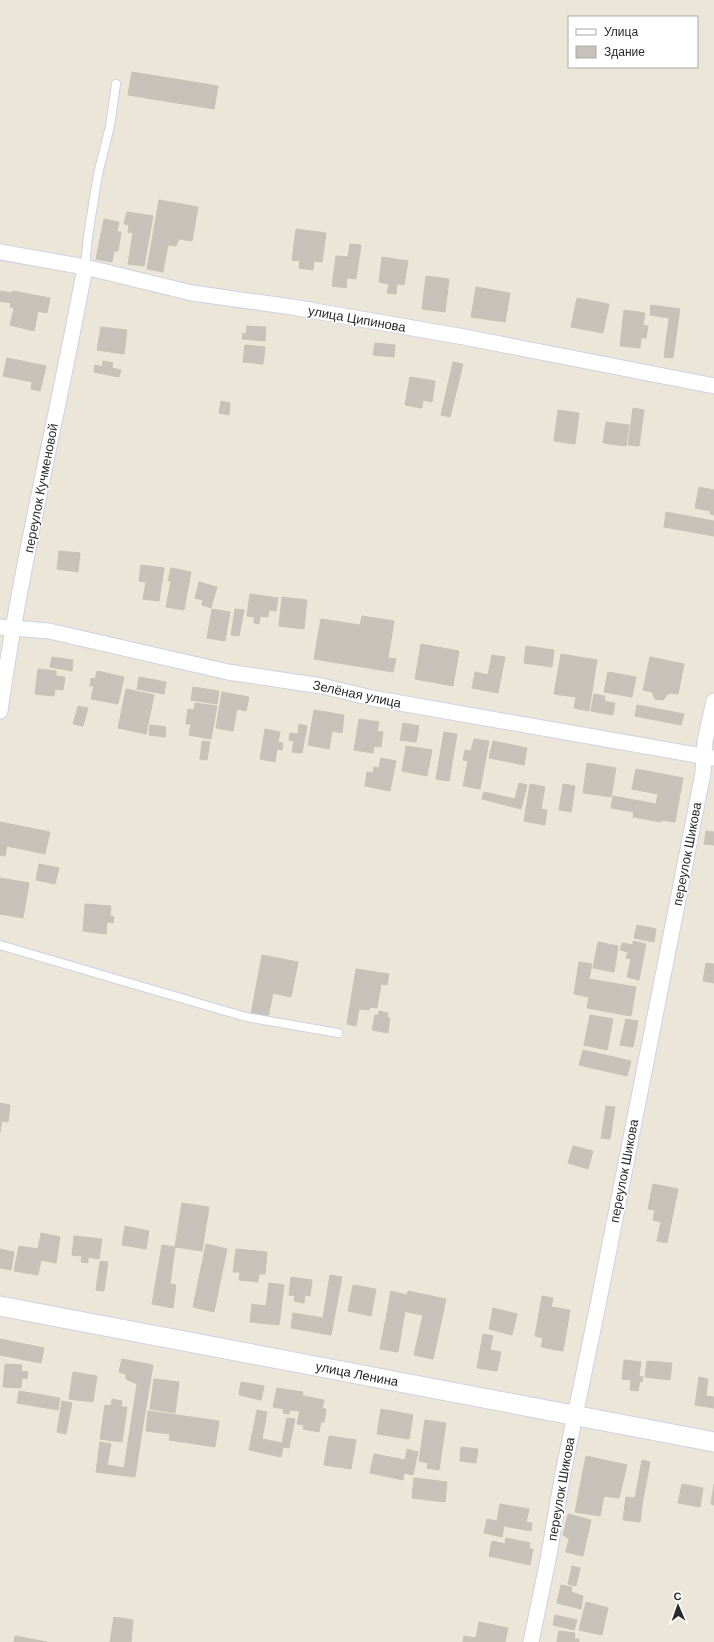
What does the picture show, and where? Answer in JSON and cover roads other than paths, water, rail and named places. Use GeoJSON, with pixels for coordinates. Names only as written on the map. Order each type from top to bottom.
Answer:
{"type":"FeatureCollection","features":[{"type":"Feature","properties":{"kind":"street","name":"улица Ципинова"},"geometry":{"type":"LineString","coordinates":[[0,252],[85,267],[192,293],[292,307],[456,335],[714,386]]}},
{"type":"Feature","properties":{"kind":"street","name":"переулок Кучменовой"},"geometry":{"type":"LineString","coordinates":[[0,711],[6,628],[69,351],[85,267]]}},
{"type":"Feature","properties":{"kind":"street","name":"Зелёная улица"},"geometry":{"type":"LineString","coordinates":[[6,628],[49,631],[228,672],[322,686],[372,698],[709,758]]}},
{"type":"Feature","properties":{"kind":"street","name":"переулок Шикова"},"geometry":{"type":"LineString","coordinates":[[532,1642],[563,1473],[598,1305],[703,773],[709,758],[706,741],[714,700]]}},
{"type":"Feature","properties":{"kind":"street","name":"улица Ленина"},"geometry":{"type":"LineString","coordinates":[[0,1306],[714,1442]]}},
{"type":"Feature","properties":{"kind":"lane"},"geometry":{"type":"LineString","coordinates":[[85,267],[88,236],[98,174],[110,126],[116,84]]}},
{"type":"Feature","properties":{"kind":"lane"},"geometry":{"type":"LineString","coordinates":[[0,945],[246,1017],[338,1033]]}}]}
